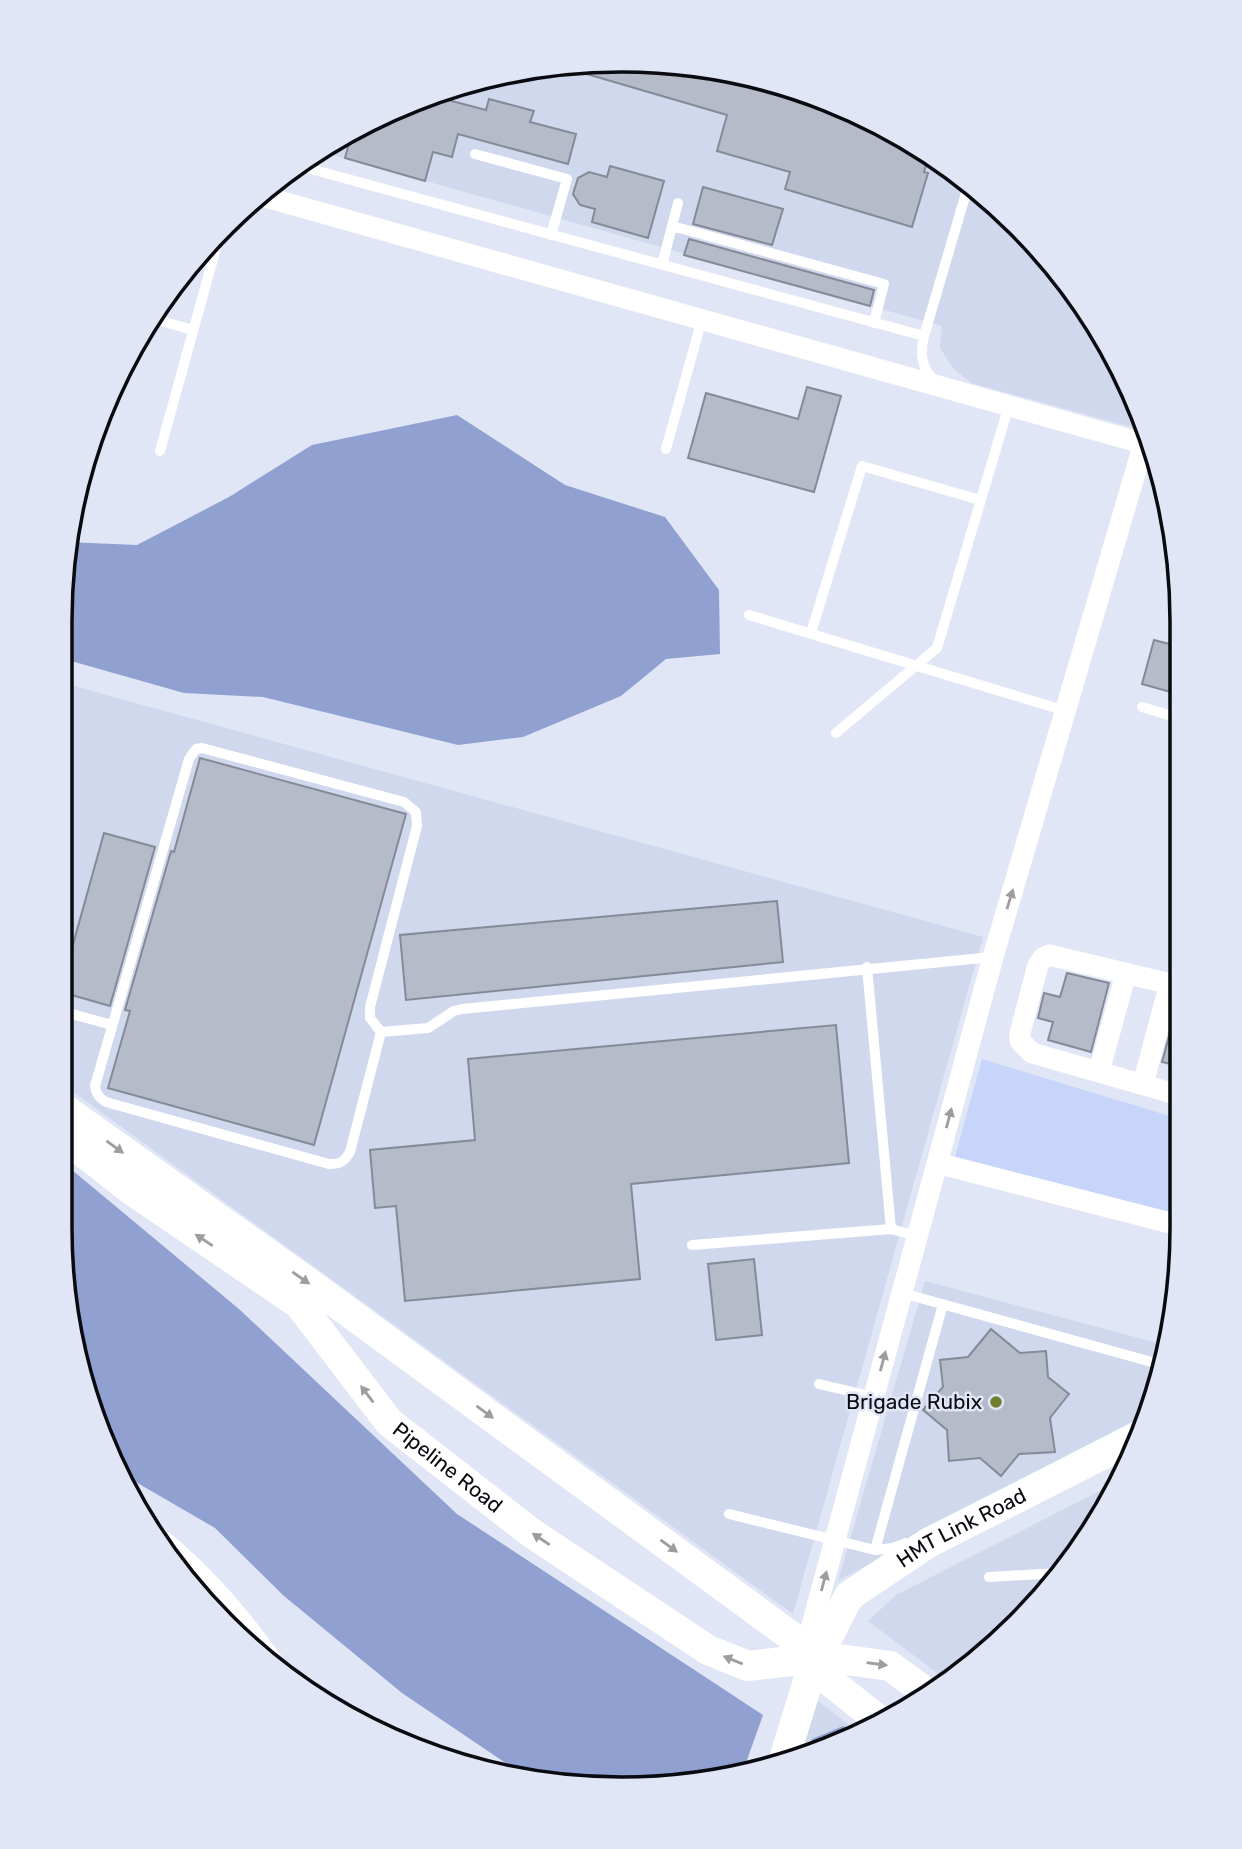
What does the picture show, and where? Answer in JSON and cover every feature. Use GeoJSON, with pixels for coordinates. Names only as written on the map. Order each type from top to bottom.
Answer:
{"type":"FeatureCollection","features":[{"type":"Feature","properties":{"kind":"main road"},"geometry":{"type":"LineString","coordinates":[[72,1115],[309,1283],[809,1658],[874,1716]]}},
{"type":"Feature","properties":{"kind":"main road","name":"Pipeline Road"},"geometry":{"type":"LineString","coordinates":[[72,1143],[130,1189],[299,1304],[389,1422],[530,1532],[708,1650],[748,1666],[809,1658]]}},
{"type":"Feature","properties":{"kind":"main road","name":"HMT Link Road"},"geometry":{"type":"LineString","coordinates":[[772,1756],[809,1658],[849,1596],[928,1543],[1130,1434]]}},
{"type":"Feature","properties":{"kind":"main road"},"geometry":{"type":"LineString","coordinates":[[809,1658],[890,1666],[921,1688]]}},
{"type":"Feature","properties":{"kind":"main road"},"geometry":{"type":"LineString","coordinates":[[786,1752],[809,1658]]}},
{"type":"Feature","properties":{"kind":"street"},"geometry":{"type":"LineString","coordinates":[[271,199],[1140,442]]}},
{"type":"Feature","properties":{"kind":"street"},"geometry":{"type":"LineString","coordinates":[[809,1658],[835,1540],[993,957],[1145,455]]}},
{"type":"Feature","properties":{"kind":"street"},"geometry":{"type":"LineString","coordinates":[[1170,984],[1049,955],[1043,958],[1035,976],[1020,1033],[1020,1041],[1032,1053],[1170,1093]]}},
{"type":"Feature","properties":{"kind":"street"},"geometry":{"type":"LineString","coordinates":[[1099,1072],[1126,973]]}},
{"type":"Feature","properties":{"kind":"street"},"geometry":{"type":"LineString","coordinates":[[1143,1084],[1170,998]]}},
{"type":"Feature","properties":{"kind":"street"},"geometry":{"type":"LineString","coordinates":[[937,1163],[1170,1223]]}},
{"type":"Feature","properties":{"kind":"street"},"geometry":{"type":"LineString","coordinates":[[182,1558],[222,1605]]}},
{"type":"Feature","properties":{"kind":"lane"},"geometry":{"type":"LineString","coordinates":[[475,154],[567,179],[551,234]]}},
{"type":"Feature","properties":{"kind":"lane"},"geometry":{"type":"LineString","coordinates":[[310,169],[924,336]]}},
{"type":"Feature","properties":{"kind":"lane"},"geometry":{"type":"LineString","coordinates":[[944,387],[930,377],[925,368],[921,347],[967,194]]}},
{"type":"Feature","properties":{"kind":"lane"},"geometry":{"type":"LineString","coordinates":[[662,265],[678,203]]}},
{"type":"Feature","properties":{"kind":"lane"},"geometry":{"type":"LineString","coordinates":[[672,226],[884,284],[874,323]]}},
{"type":"Feature","properties":{"kind":"lane"},"geometry":{"type":"LineString","coordinates":[[160,451],[215,252]]}},
{"type":"Feature","properties":{"kind":"lane"},"geometry":{"type":"LineString","coordinates":[[666,449],[702,319]]}},
{"type":"Feature","properties":{"kind":"lane"},"geometry":{"type":"LineString","coordinates":[[161,321],[193,330]]}},
{"type":"Feature","properties":{"kind":"lane"},"geometry":{"type":"LineString","coordinates":[[835,733],[937,648],[1009,405]]}},
{"type":"Feature","properties":{"kind":"lane"},"geometry":{"type":"LineString","coordinates":[[811,633],[862,466],[979,500]]}},
{"type":"Feature","properties":{"kind":"lane"},"geometry":{"type":"LineString","coordinates":[[749,615],[1066,711]]}},
{"type":"Feature","properties":{"kind":"lane"},"geometry":{"type":"LineString","coordinates":[[1142,707],[1170,716]]}},
{"type":"Feature","properties":{"kind":"lane"},"geometry":{"type":"LineString","coordinates":[[202,748],[404,802],[416,812],[417,826],[370,1007],[370,1018],[381,1032],[350,1153],[346,1160],[339,1164],[329,1164],[99,1098],[95,1086],[189,759],[196,749],[202,748]]}},
{"type":"Feature","properties":{"kind":"lane"},"geometry":{"type":"LineString","coordinates":[[381,1032],[428,1028],[454,1011],[462,1009],[867,967],[993,957]]}},
{"type":"Feature","properties":{"kind":"lane"},"geometry":{"type":"LineString","coordinates":[[867,967],[891,1229]]}},
{"type":"Feature","properties":{"kind":"lane"},"geometry":{"type":"LineString","coordinates":[[72,1013],[112,1025]]}},
{"type":"Feature","properties":{"kind":"lane"},"geometry":{"type":"LineString","coordinates":[[692,1245],[891,1229],[917,1236]]}},
{"type":"Feature","properties":{"kind":"lane"},"geometry":{"type":"LineString","coordinates":[[902,1293],[1154,1363]]}},
{"type":"Feature","properties":{"kind":"lane"},"geometry":{"type":"LineString","coordinates":[[875,1550],[943,1304]]}},
{"type":"Feature","properties":{"kind":"lane"},"geometry":{"type":"LineString","coordinates":[[819,1384],[874,1397]]}},
{"type":"Feature","properties":{"kind":"lane"},"geometry":{"type":"LineString","coordinates":[[729,1514],[875,1550],[893,1548],[928,1535],[1040,1481]]}},
{"type":"Feature","properties":{"kind":"lane"},"geometry":{"type":"LineString","coordinates":[[989,1577],[1047,1574]]}},
{"type":"Feature","properties":{"kind":"shaded area"},"geometry":{"type":"Polygon","coordinates":[[[621,72],[693,76],[763,90],[798,101],[864,128],[896,145],[955,185],[1009,233],[1034,259],[1078,316],[1114,378],[1135,428],[971,383],[953,368],[940,348],[942,326],[331,154],[378,128],[444,101],[479,90],[549,76],[621,72]]]}},
{"type":"Feature","properties":{"kind":"shaded area"},"geometry":{"type":"Polygon","coordinates":[[[457,415],[565,485],[665,517],[719,590],[720,654],[666,659],[621,696],[523,737],[458,745],[263,697],[184,693],[72,661],[73,585],[77,542],[137,545],[229,497],[312,445],[457,415]]]}},
{"type":"Feature","properties":{"kind":"shaded area"},"geometry":{"type":"Polygon","coordinates":[[[72,685],[983,937],[793,1614],[72,1091],[72,685]]]}},
{"type":"Feature","properties":{"kind":"shaded area"},"geometry":{"type":"Polygon","coordinates":[[[982,1059],[1170,1116],[1170,1218],[954,1160],[982,1059]]]}},
{"type":"Feature","properties":{"kind":"shaded area"},"geometry":{"type":"Polygon","coordinates":[[[72,1170],[239,1309],[457,1514],[763,1715],[746,1763],[693,1773],[621,1777],[549,1773],[510,1766],[402,1693],[284,1596],[215,1528],[133,1480],[114,1438],[90,1370],[76,1300],[72,1170]]]}},
{"type":"Feature","properties":{"kind":"shaded area"},"geometry":{"type":"Polygon","coordinates":[[[925,1281],[1158,1343],[1135,1420],[838,1581],[925,1281]]]}},
{"type":"Feature","properties":{"kind":"shaded area"},"geometry":{"type":"Polygon","coordinates":[[[1105,1488],[1078,1533],[1034,1590],[983,1641],[940,1675],[868,1621],[896,1595],[1105,1488]]]}},
{"type":"Feature","properties":{"kind":"shaded area"},"geometry":{"type":"Polygon","coordinates":[[[818,1701],[851,1726],[831,1735],[804,1746],[818,1701]]]}},
{"type":"Feature","properties":{"kind":"shaded area"},"geometry":{"type":"Polygon","coordinates":[[[843,1726],[847,1728],[811,1743],[812,1739],[843,1726]]]}},
{"type":"Feature","properties":{"kind":"building"},"geometry":{"type":"Polygon","coordinates":[[[584,73],[657,73],[728,82],[798,101],[864,128],[926,164],[924,172],[928,173],[912,227],[785,189],[790,172],[717,151],[727,115],[584,73]]]}},
{"type":"Feature","properties":{"kind":"building"},"geometry":{"type":"Polygon","coordinates":[[[489,99],[534,111],[530,122],[576,134],[568,164],[458,134],[452,157],[433,152],[425,181],[345,158],[349,143],[378,128],[448,100],[486,110],[489,99]]]}},
{"type":"Feature","properties":{"kind":"building"},"geometry":{"type":"Polygon","coordinates":[[[610,166],[664,181],[648,238],[592,222],[595,209],[580,205],[573,194],[578,178],[589,172],[607,177],[610,166]]]}},
{"type":"Feature","properties":{"kind":"building"},"geometry":{"type":"Polygon","coordinates":[[[703,187],[783,209],[772,245],[693,224],[703,187]]]}},
{"type":"Feature","properties":{"kind":"building"},"geometry":{"type":"Polygon","coordinates":[[[689,239],[874,290],[870,306],[684,255],[689,239]]]}},
{"type":"Feature","properties":{"kind":"building"},"geometry":{"type":"Polygon","coordinates":[[[807,387],[841,396],[814,492],[688,458],[706,393],[798,419],[807,387]]]}},
{"type":"Feature","properties":{"kind":"building"},"geometry":{"type":"Polygon","coordinates":[[[1154,640],[1170,644],[1170,692],[1142,684],[1154,640]]]}},
{"type":"Feature","properties":{"kind":"building"},"geometry":{"type":"Polygon","coordinates":[[[200,758],[406,814],[314,1145],[108,1088],[130,1011],[125,1010],[200,758]]]}},
{"type":"Feature","properties":{"kind":"building"},"geometry":{"type":"Polygon","coordinates":[[[104,833],[155,847],[110,1006],[72,995],[72,948],[104,833]]]}},
{"type":"Feature","properties":{"kind":"building"},"geometry":{"type":"Polygon","coordinates":[[[777,901],[783,962],[406,1000],[400,935],[777,901]]]}},
{"type":"Feature","properties":{"kind":"building"},"geometry":{"type":"Polygon","coordinates":[[[1067,973],[1109,983],[1091,1052],[1048,1040],[1053,1022],[1038,1018],[1044,993],[1060,997],[1067,973]]]}},
{"type":"Feature","properties":{"kind":"building"},"geometry":{"type":"Polygon","coordinates":[[[836,1025],[849,1163],[631,1184],[640,1279],[405,1301],[396,1206],[375,1208],[370,1150],[475,1140],[468,1059],[836,1025]]]}},
{"type":"Feature","properties":{"kind":"building"},"geometry":{"type":"Polygon","coordinates":[[[1170,1032],[1170,1064],[1162,1062],[1170,1032]]]}},
{"type":"Feature","properties":{"kind":"building"},"geometry":{"type":"Polygon","coordinates":[[[754,1259],[762,1335],[716,1340],[708,1264],[754,1259]]]}},
{"type":"Feature","properties":{"kind":"building","name":"Brigade Rubix"},"geometry":{"type":"Polygon","coordinates":[[[991,1329],[1020,1353],[1046,1351],[1048,1377],[1069,1394],[1050,1418],[1055,1452],[1019,1454],[1001,1476],[980,1458],[949,1461],[947,1430],[923,1410],[943,1387],[940,1360],[968,1357],[991,1329]]]}},
{"type":"Feature","properties":{"kind":"place","name":"Brigade Rubix"},"geometry":{"type":"Point","coordinates":[996,1402]}}]}
